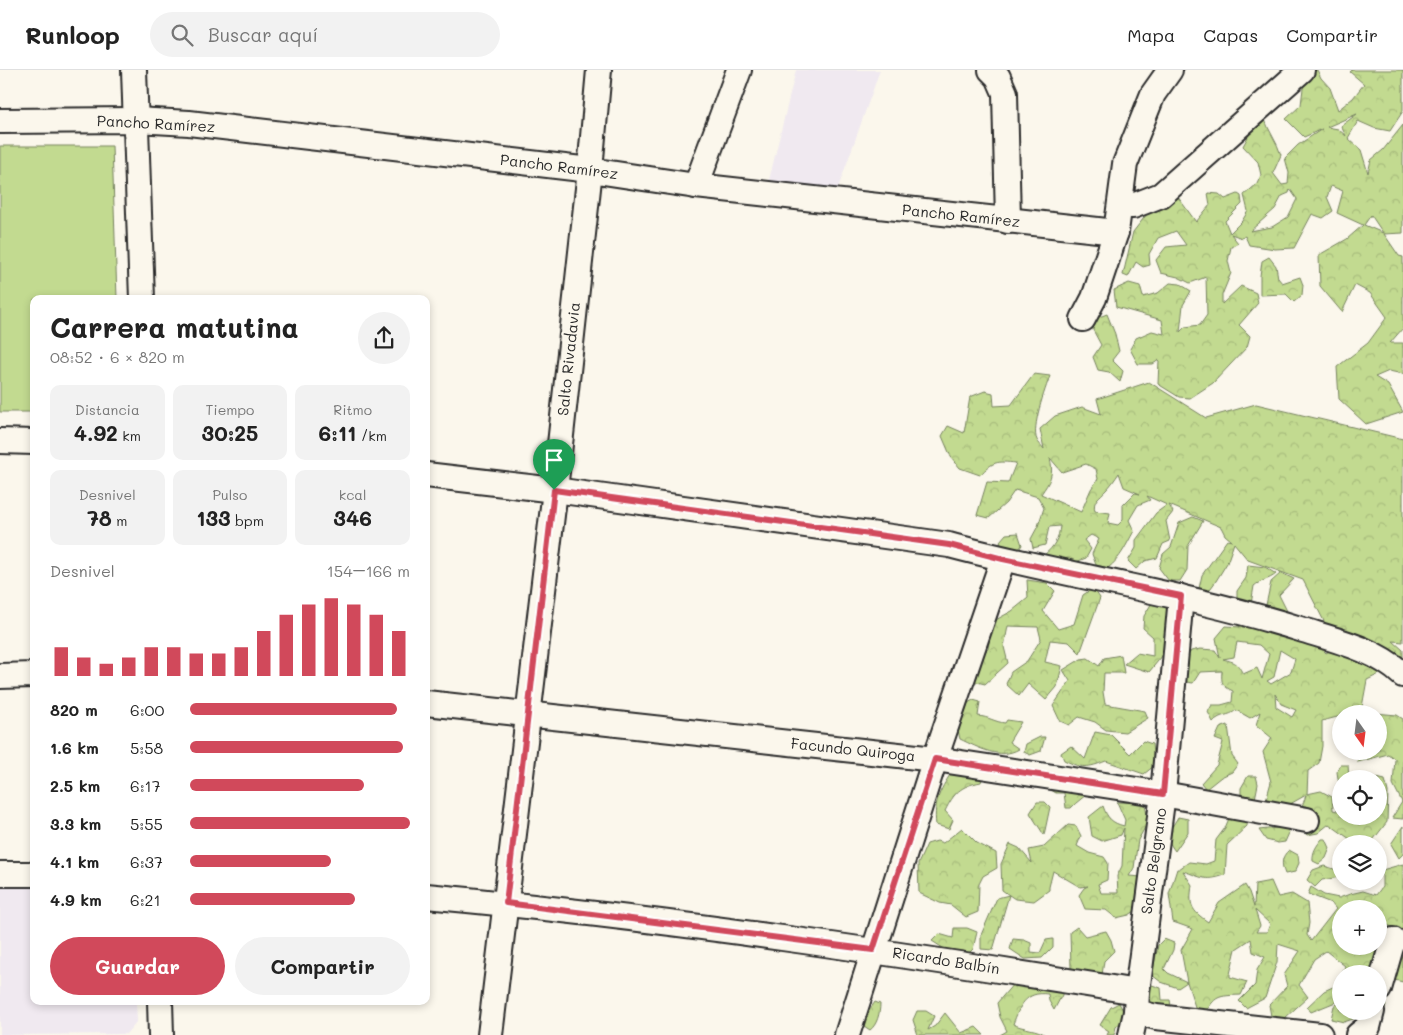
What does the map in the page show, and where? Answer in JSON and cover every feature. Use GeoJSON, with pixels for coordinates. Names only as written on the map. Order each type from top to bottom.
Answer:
{"type":"FeatureCollection","features":[{"type":"Feature","properties":{"kind":"street"},"geometry":{"type":"LineString","coordinates":[[134,70],[142,295]]}},
{"type":"Feature","properties":{"kind":"street","name":"Salto Rivadavia"},"geometry":{"type":"LineString","coordinates":[[490,1035],[554,490],[590,170],[599,70]]}},
{"type":"Feature","properties":{"kind":"street"},"geometry":{"type":"LineString","coordinates":[[696,186],[739,70]]}},
{"type":"Feature","properties":{"kind":"street"},"geometry":{"type":"LineString","coordinates":[[991,70],[998,77],[1005,93],[1008,221]]}},
{"type":"Feature","properties":{"kind":"street"},"geometry":{"type":"LineString","coordinates":[[1082,319],[1094,298],[1116,232],[1125,164],[1153,94],[1170,70]]}},
{"type":"Feature","properties":{"kind":"street"},"geometry":{"type":"LineString","coordinates":[[1120,206],[1133,206],[1160,196],[1302,70]]}},
{"type":"Feature","properties":{"kind":"street","name":"Pancho Ramírez"},"geometry":{"type":"LineString","coordinates":[[0,121],[136,120],[189,124],[590,170],[696,186],[1116,232]]}},
{"type":"Feature","properties":{"kind":"street"},"geometry":{"type":"LineString","coordinates":[[0,442],[30,442]]}},
{"type":"Feature","properties":{"kind":"street"},"geometry":{"type":"LineString","coordinates":[[430,475],[554,490],[949,545],[1003,559],[1181,596],[1254,614],[1353,645],[1395,668],[1403,676]]}},
{"type":"Feature","properties":{"kind":"street"},"geometry":{"type":"LineString","coordinates":[[847,1035],[935,759],[1003,559]]}},
{"type":"Feature","properties":{"kind":"street","name":"Salto Belgrano"},"geometry":{"type":"LineString","coordinates":[[1134,1013],[1163,794],[1181,596]]}},
{"type":"Feature","properties":{"kind":"street"},"geometry":{"type":"LineString","coordinates":[[0,676],[30,675]]}},
{"type":"Feature","properties":{"kind":"street","name":"Facundo Quiroga"},"geometry":{"type":"LineString","coordinates":[[430,703],[935,759],[1163,794],[1307,820]]}},
{"type":"Feature","properties":{"kind":"street"},"geometry":{"type":"LineString","coordinates":[[0,874],[30,874]]}},
{"type":"Feature","properties":{"kind":"street","name":"Ricardo Balbín"},"geometry":{"type":"LineString","coordinates":[[430,896],[506,903],[873,950],[1134,1013],[1320,1035]]}},
{"type":"Feature","properties":{"kind":"street"},"geometry":{"type":"LineString","coordinates":[[1386,965],[1393,940]]}},
{"type":"Feature","properties":{"kind":"street"},"geometry":{"type":"LineString","coordinates":[[160,1005],[161,1035]]}},
{"type":"Feature","properties":{"kind":"street"},"geometry":{"type":"LineString","coordinates":[[1358,1035],[1368,1027],[1370,1020]]}},
{"type":"Feature","properties":{"kind":"shaded area"},"geometry":{"type":"Polygon","coordinates":[[[796,70],[880,70],[837,191],[769,180],[796,70]]]}},
{"type":"Feature","properties":{"kind":"shaded area"},"geometry":{"type":"Polygon","coordinates":[[[0,886],[30,886],[30,1005],[136,1005],[137,1021],[126,1034],[0,1035],[0,886]]]}},
{"type":"Feature","properties":{"kind":"green space"},"geometry":{"type":"Polygon","coordinates":[[[1308,70],[1317,70],[1330,88],[1338,110],[1353,98],[1364,84],[1350,72],[1352,70],[1403,70],[1403,111],[1390,131],[1374,128],[1358,121],[1348,138],[1361,150],[1368,173],[1371,160],[1383,150],[1403,125],[1403,233],[1384,234],[1399,256],[1403,257],[1403,328],[1390,343],[1403,343],[1403,374],[1389,371],[1375,377],[1388,385],[1403,412],[1366,424],[1339,399],[1337,367],[1368,343],[1387,317],[1370,293],[1355,285],[1342,312],[1320,286],[1319,255],[1347,239],[1363,225],[1337,213],[1343,191],[1331,186],[1327,197],[1333,211],[1323,218],[1312,214],[1294,248],[1275,249],[1249,245],[1245,236],[1242,238],[1231,234],[1238,243],[1231,247],[1228,261],[1231,273],[1222,295],[1222,304],[1241,286],[1256,293],[1258,303],[1239,325],[1250,336],[1247,347],[1213,383],[1190,398],[1179,397],[1158,384],[1159,360],[1153,364],[1138,364],[1130,349],[1136,338],[1152,331],[1164,334],[1162,320],[1116,307],[1114,290],[1129,283],[1140,286],[1143,297],[1158,293],[1170,283],[1180,284],[1191,291],[1183,305],[1180,332],[1185,327],[1200,325],[1207,315],[1206,277],[1190,283],[1178,277],[1161,273],[1156,260],[1166,247],[1186,245],[1176,231],[1158,238],[1149,254],[1150,265],[1143,267],[1136,262],[1128,277],[1123,275],[1133,232],[1161,196],[1175,193],[1196,222],[1210,205],[1208,193],[1219,194],[1225,199],[1238,194],[1241,196],[1242,204],[1225,221],[1230,233],[1242,221],[1248,211],[1244,195],[1257,184],[1261,175],[1258,162],[1243,146],[1250,133],[1252,123],[1264,117],[1281,155],[1273,173],[1282,185],[1288,184],[1289,173],[1285,158],[1298,145],[1322,129],[1304,137],[1286,119],[1301,105],[1304,80],[1308,70]],[[1357,114],[1327,127],[1338,129],[1346,136],[1341,126],[1357,114]],[[1290,189],[1289,193],[1282,196],[1275,209],[1250,231],[1272,227],[1288,217],[1297,199],[1290,189]],[[1371,215],[1364,225],[1383,233],[1371,215]]]}},
{"type":"Feature","properties":{"kind":"green space"},"geometry":{"type":"Polygon","coordinates":[[[0,146],[112,146],[117,295],[30,295],[30,412],[0,412],[0,146]]]}},
{"type":"Feature","properties":{"kind":"green space"},"geometry":{"type":"Polygon","coordinates":[[[1269,257],[1276,266],[1278,278],[1282,283],[1300,277],[1303,285],[1302,295],[1294,302],[1286,294],[1260,295],[1262,261],[1269,257]]]}},
{"type":"Feature","properties":{"kind":"green space"},"geometry":{"type":"Polygon","coordinates":[[[1107,314],[1119,351],[1112,360],[1123,371],[1120,382],[1109,372],[1098,370],[1093,357],[1101,345],[1093,330],[1094,319],[1107,314]]]}},
{"type":"Feature","properties":{"kind":"green space"},"geometry":{"type":"Polygon","coordinates":[[[1034,374],[1050,376],[1039,408],[1036,427],[1037,440],[1044,449],[1040,429],[1055,416],[1082,407],[1101,414],[1097,399],[1149,382],[1206,418],[1256,404],[1403,439],[1403,642],[1393,641],[1403,650],[1403,689],[1388,670],[1367,680],[1362,705],[1332,705],[1332,718],[1322,721],[1322,746],[1319,763],[1308,771],[1307,794],[1321,791],[1332,797],[1332,825],[1385,825],[1377,835],[1344,835],[1329,824],[1318,833],[1307,835],[1297,826],[1306,795],[1283,808],[1274,802],[1266,800],[1271,782],[1263,752],[1272,738],[1256,725],[1260,712],[1250,718],[1236,710],[1231,714],[1219,717],[1213,722],[1208,712],[1212,705],[1232,702],[1233,691],[1223,684],[1222,671],[1200,672],[1193,683],[1186,682],[1182,665],[1191,651],[1200,649],[1215,650],[1220,658],[1216,638],[1226,626],[1240,627],[1232,621],[1244,611],[1266,605],[1271,582],[1281,573],[1294,579],[1279,595],[1288,613],[1253,618],[1242,627],[1272,627],[1317,643],[1326,653],[1344,643],[1368,637],[1329,631],[1303,580],[1248,560],[1234,543],[1227,563],[1216,581],[1205,596],[1198,593],[1202,575],[1227,540],[1232,541],[1225,535],[1221,527],[1169,505],[1173,512],[1166,521],[1170,541],[1163,544],[1157,558],[1145,561],[1136,569],[1128,561],[1136,548],[1136,540],[1156,513],[1167,505],[1147,496],[1150,500],[1138,505],[1129,520],[1134,531],[1126,546],[1120,556],[1108,568],[1096,565],[1092,554],[1099,539],[1091,535],[1084,540],[1091,549],[1086,558],[1073,563],[1044,555],[1055,542],[1060,526],[1049,527],[1045,545],[1033,548],[1031,539],[1044,508],[1038,497],[1015,490],[1006,503],[989,518],[977,515],[987,482],[1008,483],[1016,463],[996,463],[988,467],[980,475],[960,468],[951,457],[942,436],[948,426],[964,433],[970,397],[985,391],[993,393],[994,406],[1011,405],[1034,374]],[[1050,458],[1052,469],[1050,478],[1041,494],[1081,512],[1091,489],[1098,479],[1096,469],[1086,464],[1062,472],[1050,458]],[[1119,473],[1110,486],[1097,499],[1094,507],[1095,511],[1110,513],[1108,523],[1118,525],[1123,520],[1123,505],[1135,493],[1140,494],[1124,487],[1119,473]],[[1237,642],[1234,657],[1223,659],[1235,663],[1243,674],[1257,668],[1262,679],[1269,654],[1259,645],[1237,642]],[[1280,650],[1274,677],[1267,681],[1271,684],[1291,672],[1295,659],[1280,650]],[[1275,694],[1276,707],[1292,717],[1296,710],[1281,704],[1275,694]]]}},
{"type":"Feature","properties":{"kind":"green space"},"geometry":{"type":"Polygon","coordinates":[[[1193,517],[1203,521],[1188,546],[1187,570],[1180,581],[1169,581],[1159,568],[1163,554],[1171,547],[1179,523],[1193,517]]]}},
{"type":"Feature","properties":{"kind":"green space"},"geometry":{"type":"Polygon","coordinates":[[[1018,533],[1022,545],[1014,556],[1003,556],[1000,541],[1006,534],[1018,533]]]}},
{"type":"Feature","properties":{"kind":"green space"},"geometry":{"type":"Polygon","coordinates":[[[1248,565],[1265,567],[1276,574],[1254,586],[1251,604],[1237,601],[1237,591],[1246,578],[1248,565]]]}},
{"type":"Feature","properties":{"kind":"green space"},"geometry":{"type":"Polygon","coordinates":[[[1027,580],[1047,583],[1055,591],[1043,611],[1058,629],[1074,624],[1083,595],[1093,588],[1100,598],[1080,653],[1069,642],[1050,640],[1045,662],[1062,666],[1057,687],[1046,700],[1028,684],[1019,696],[1006,684],[1011,672],[1027,661],[1041,639],[1038,627],[1008,626],[1004,647],[1008,663],[985,684],[973,681],[975,660],[988,649],[992,622],[1012,611],[1028,598],[1027,580]]]}},
{"type":"Feature","properties":{"kind":"green space"},"geometry":{"type":"Polygon","coordinates":[[[1161,599],[1175,624],[1172,644],[1149,672],[1124,664],[1137,653],[1153,656],[1153,637],[1143,628],[1144,616],[1153,601],[1161,599]]]}},
{"type":"Feature","properties":{"kind":"green space"},"geometry":{"type":"Polygon","coordinates":[[[1121,655],[1124,673],[1104,673],[1103,692],[1105,704],[1145,711],[1148,718],[1125,732],[1106,730],[1095,722],[1079,717],[1069,725],[1060,721],[1053,706],[1070,681],[1063,670],[1081,659],[1088,658],[1099,666],[1104,658],[1121,655]]]}},
{"type":"Feature","properties":{"kind":"green space"},"geometry":{"type":"Polygon","coordinates":[[[973,700],[980,702],[978,716],[1005,723],[1007,720],[1021,722],[1009,742],[1019,749],[1012,752],[997,753],[982,749],[960,739],[957,726],[963,717],[968,703],[973,700]]]}},
{"type":"Feature","properties":{"kind":"green space"},"geometry":{"type":"Polygon","coordinates":[[[1388,714],[1397,715],[1403,719],[1403,819],[1392,818],[1402,802],[1393,784],[1395,759],[1388,754],[1388,714]]]}},
{"type":"Feature","properties":{"kind":"green space"},"geometry":{"type":"Polygon","coordinates":[[[1228,725],[1232,756],[1238,764],[1232,772],[1221,777],[1206,789],[1201,783],[1217,765],[1223,742],[1215,739],[1220,728],[1228,725]]]}},
{"type":"Feature","properties":{"kind":"green space"},"geometry":{"type":"Polygon","coordinates":[[[1095,732],[1111,735],[1130,754],[1143,741],[1152,744],[1154,766],[1144,774],[1106,761],[1085,766],[1076,765],[1064,760],[1061,753],[1071,746],[1085,759],[1095,732]]]}},
{"type":"Feature","properties":{"kind":"green space"},"geometry":{"type":"Polygon","coordinates":[[[1040,737],[1045,737],[1041,751],[1030,755],[1024,752],[1026,744],[1040,737]]]}},
{"type":"Feature","properties":{"kind":"green space"},"geometry":{"type":"Polygon","coordinates":[[[1340,765],[1348,765],[1348,770],[1338,770],[1340,765]]]}},
{"type":"Feature","properties":{"kind":"green space"},"geometry":{"type":"Polygon","coordinates":[[[954,769],[984,771],[981,782],[963,788],[951,799],[945,811],[953,820],[949,829],[936,825],[935,816],[939,795],[954,769]]]}},
{"type":"Feature","properties":{"kind":"green space"},"geometry":{"type":"Polygon","coordinates":[[[1248,776],[1256,776],[1258,784],[1255,799],[1241,799],[1241,788],[1248,776]]]}},
{"type":"Feature","properties":{"kind":"green space"},"geometry":{"type":"Polygon","coordinates":[[[1048,788],[1091,790],[1071,808],[1066,808],[1064,793],[1056,793],[1048,788]]]}},
{"type":"Feature","properties":{"kind":"green space"},"geometry":{"type":"Polygon","coordinates":[[[1387,788],[1388,792],[1387,822],[1387,788]]]}},
{"type":"Feature","properties":{"kind":"green space"},"geometry":{"type":"Polygon","coordinates":[[[1037,802],[1045,802],[1050,807],[1044,835],[1030,813],[1037,802]]]}},
{"type":"Feature","properties":{"kind":"green space"},"geometry":{"type":"Polygon","coordinates":[[[1117,802],[1145,803],[1148,822],[1138,840],[1134,868],[1129,876],[1154,878],[1155,898],[1129,915],[1116,918],[1106,910],[1085,909],[1079,895],[1088,886],[1080,887],[1053,871],[1049,890],[1034,901],[1015,899],[1002,890],[1001,864],[1010,844],[1019,848],[1032,863],[1029,850],[1044,847],[1068,825],[1076,826],[1081,836],[1077,846],[1089,853],[1104,857],[1108,863],[1107,880],[1098,884],[1101,893],[1118,893],[1117,876],[1122,866],[1124,828],[1121,835],[1102,841],[1092,836],[1089,817],[1103,806],[1110,819],[1124,826],[1125,820],[1117,802]]]}},
{"type":"Feature","properties":{"kind":"green space"},"geometry":{"type":"Polygon","coordinates":[[[1233,809],[1248,815],[1247,826],[1227,845],[1225,875],[1207,878],[1183,871],[1192,885],[1191,903],[1195,911],[1208,922],[1219,903],[1245,885],[1254,907],[1255,884],[1271,881],[1278,897],[1292,894],[1307,903],[1309,923],[1307,935],[1311,941],[1332,914],[1332,955],[1387,955],[1387,948],[1390,957],[1403,953],[1403,982],[1387,978],[1387,965],[1344,965],[1326,951],[1314,959],[1299,985],[1308,997],[1285,1018],[1271,1016],[1269,1005],[1287,986],[1284,975],[1300,951],[1278,944],[1277,962],[1265,998],[1246,1008],[1239,1001],[1255,985],[1257,970],[1265,957],[1253,952],[1251,939],[1236,949],[1230,974],[1230,977],[1247,982],[1241,995],[1227,996],[1214,1000],[1204,1016],[1197,1013],[1187,982],[1181,950],[1193,929],[1173,922],[1169,894],[1177,869],[1189,862],[1206,864],[1214,861],[1216,840],[1225,828],[1233,809]],[[1255,910],[1260,926],[1256,932],[1267,932],[1270,924],[1255,910]]]}},
{"type":"Feature","properties":{"kind":"green space"},"geometry":{"type":"Polygon","coordinates":[[[1178,817],[1188,819],[1188,832],[1175,851],[1168,837],[1178,817]]]}},
{"type":"Feature","properties":{"kind":"green space"},"geometry":{"type":"Polygon","coordinates":[[[1403,826],[1403,854],[1399,858],[1391,844],[1403,826]]]}},
{"type":"Feature","properties":{"kind":"green space"},"geometry":{"type":"Polygon","coordinates":[[[1286,827],[1289,833],[1285,842],[1278,843],[1266,840],[1259,830],[1286,827]]]}},
{"type":"Feature","properties":{"kind":"green space"},"geometry":{"type":"Polygon","coordinates":[[[962,828],[977,843],[996,853],[997,868],[983,876],[979,884],[978,912],[966,917],[951,905],[940,903],[919,893],[918,864],[927,844],[937,841],[943,843],[962,828]]]}},
{"type":"Feature","properties":{"kind":"green space"},"geometry":{"type":"Polygon","coordinates":[[[1322,839],[1326,839],[1330,848],[1326,858],[1319,864],[1313,861],[1313,855],[1322,839]]]}},
{"type":"Feature","properties":{"kind":"green space"},"geometry":{"type":"Polygon","coordinates":[[[1289,850],[1298,855],[1299,863],[1295,872],[1285,874],[1282,861],[1284,855],[1289,850]]]}},
{"type":"Feature","properties":{"kind":"green space"},"geometry":{"type":"Polygon","coordinates":[[[1403,864],[1403,931],[1387,925],[1387,900],[1332,900],[1332,904],[1308,894],[1311,887],[1324,895],[1339,898],[1363,891],[1376,895],[1380,890],[1387,890],[1387,869],[1403,864]]]}},
{"type":"Feature","properties":{"kind":"green space"},"geometry":{"type":"Polygon","coordinates":[[[1324,866],[1332,868],[1332,878],[1322,880],[1315,887],[1307,880],[1313,870],[1324,866]]]}},
{"type":"Feature","properties":{"kind":"green space"},"geometry":{"type":"Polygon","coordinates":[[[1009,895],[993,950],[981,949],[981,935],[997,898],[1009,895]]]}},
{"type":"Feature","properties":{"kind":"green space"},"geometry":{"type":"Polygon","coordinates":[[[1077,927],[1085,936],[1106,931],[1111,940],[1114,951],[1104,961],[1102,975],[1097,976],[1087,971],[1071,968],[1070,932],[1077,927]]]}},
{"type":"Feature","properties":{"kind":"green space"},"geometry":{"type":"Polygon","coordinates":[[[954,928],[967,928],[977,932],[973,949],[967,955],[954,955],[932,941],[939,934],[953,938],[954,928]]]}},
{"type":"Feature","properties":{"kind":"green space"},"geometry":{"type":"Polygon","coordinates":[[[1013,939],[1031,943],[1031,952],[1040,953],[1046,940],[1053,939],[1053,947],[1042,958],[1025,959],[1010,949],[1013,939]]]}},
{"type":"Feature","properties":{"kind":"green space"},"geometry":{"type":"Polygon","coordinates":[[[1164,939],[1174,943],[1173,950],[1164,969],[1168,973],[1187,982],[1178,988],[1161,982],[1152,975],[1158,945],[1164,939]]]}},
{"type":"Feature","properties":{"kind":"green space"},"geometry":{"type":"Polygon","coordinates":[[[1019,977],[1063,986],[1062,995],[1054,1010],[1049,1001],[1048,994],[1034,995],[1024,1001],[1013,1024],[1039,1031],[1045,1035],[1000,1035],[1007,1031],[1000,1017],[997,1003],[1019,977]]]}},
{"type":"Feature","properties":{"kind":"green space"},"geometry":{"type":"Polygon","coordinates":[[[1152,985],[1161,988],[1162,1000],[1170,1000],[1172,1012],[1144,1008],[1152,985]]]}},
{"type":"Feature","properties":{"kind":"green space"},"geometry":{"type":"Polygon","coordinates":[[[1332,987],[1332,1003],[1311,1012],[1307,1007],[1324,991],[1332,987]]]}},
{"type":"Feature","properties":{"kind":"green space"},"geometry":{"type":"Polygon","coordinates":[[[875,1002],[880,1004],[879,1011],[876,1022],[870,1030],[864,1026],[864,1018],[875,1002]]]}},
{"type":"Feature","properties":{"kind":"green space"},"geometry":{"type":"Polygon","coordinates":[[[1119,1003],[1126,1016],[1116,1027],[1114,1035],[1107,1035],[1109,1031],[1100,1025],[1111,1007],[1119,1003]]]}},
{"type":"Feature","properties":{"kind":"green space"},"geometry":{"type":"Polygon","coordinates":[[[917,1011],[926,1011],[934,1016],[928,1030],[935,1026],[945,1013],[961,1033],[976,1027],[984,1035],[918,1035],[913,1020],[917,1011]]]}},
{"type":"Feature","properties":{"kind":"route"},"geometry":{"type":"LineString","coordinates":[[554,490],[949,545],[1003,559],[1181,596],[1163,794],[935,759],[873,950],[506,903],[554,490]]}}]}
